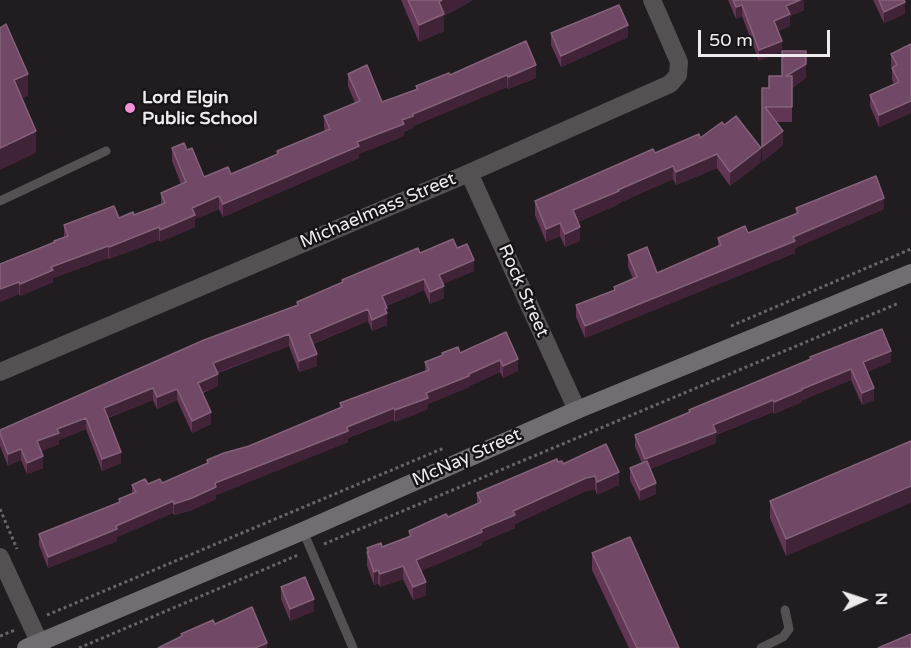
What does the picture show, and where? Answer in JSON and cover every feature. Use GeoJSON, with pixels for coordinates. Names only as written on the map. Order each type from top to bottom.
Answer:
{"type":"FeatureCollection","features":[{"type":"Feature","properties":{"kind":"street","name":"Michaelmass Street"},"geometry":{"type":"LineString","coordinates":[[0,372],[469,173],[670,84],[678,75],[679,62],[652,0]]}},
{"type":"Feature","properties":{"kind":"street","name":"Rock Street"},"geometry":{"type":"LineString","coordinates":[[469,173],[577,410]]}},
{"type":"Feature","properties":{"kind":"street","name":"McNay Street"},"geometry":{"type":"LineString","coordinates":[[36,646],[577,410],[911,273]]}},
{"type":"Feature","properties":{"kind":"street"},"geometry":{"type":"LineString","coordinates":[[0,557],[36,646]]}},
{"type":"Feature","properties":{"kind":"lane"},"geometry":{"type":"LineString","coordinates":[[0,201],[106,151]]}},
{"type":"Feature","properties":{"kind":"lane"},"geometry":{"type":"LineString","coordinates":[[303,531],[354,648]]}},
{"type":"Feature","properties":{"kind":"lane"},"geometry":{"type":"LineString","coordinates":[[760,648],[783,637],[789,629],[785,610]]}},
{"type":"Feature","properties":{"kind":"path"},"geometry":{"type":"LineString","coordinates":[[724,329],[911,249]]}},
{"type":"Feature","properties":{"kind":"path"},"geometry":{"type":"LineString","coordinates":[[79,648],[899,303]]}},
{"type":"Feature","properties":{"kind":"path"},"geometry":{"type":"LineString","coordinates":[[42,605],[47,616],[444,447]]}},
{"type":"Feature","properties":{"kind":"path"},"geometry":{"type":"LineString","coordinates":[[0,509],[19,552]]}},
{"type":"Feature","properties":{"kind":"path"},"geometry":{"type":"LineString","coordinates":[[0,636],[16,629]]}},
{"type":"Feature","properties":{"kind":"building"},"geometry":{"type":"Polygon","coordinates":[[[408,0],[442,0],[439,2],[444,14],[419,25],[408,0]]]}},
{"type":"Feature","properties":{"kind":"building"},"geometry":{"type":"Polygon","coordinates":[[[733,0],[800,0],[786,6],[790,14],[774,21],[782,41],[759,50],[742,5],[736,7],[733,0]]]}},
{"type":"Feature","properties":{"kind":"building"},"geometry":{"type":"Polygon","coordinates":[[[879,0],[904,0],[905,2],[884,12],[879,0]]]}},
{"type":"Feature","properties":{"kind":"building"},"geometry":{"type":"Polygon","coordinates":[[[619,5],[628,25],[561,56],[551,33],[619,5]]]}},
{"type":"Feature","properties":{"kind":"building"},"geometry":{"type":"Polygon","coordinates":[[[6,24],[28,74],[14,80],[36,131],[0,148],[0,28],[6,24]]]}},
{"type":"Feature","properties":{"kind":"building"},"geometry":{"type":"Polygon","coordinates":[[[526,41],[536,65],[413,114],[402,120],[404,124],[357,142],[359,146],[223,204],[219,196],[192,208],[195,215],[160,230],[159,227],[51,267],[53,270],[20,284],[19,282],[0,289],[0,264],[68,236],[64,225],[114,206],[119,218],[165,203],[161,193],[186,182],[172,148],[184,143],[187,150],[192,148],[204,177],[228,167],[231,174],[278,154],[277,151],[330,129],[324,116],[360,101],[348,74],[367,65],[382,102],[418,89],[416,86],[449,73],[450,75],[526,41]]]}},
{"type":"Feature","properties":{"kind":"building"},"geometry":{"type":"Polygon","coordinates":[[[911,44],[911,101],[879,115],[870,95],[899,82],[892,68],[897,65],[891,54],[911,44]]]}},
{"type":"Feature","properties":{"kind":"building"},"geometry":{"type":"Polygon","coordinates":[[[782,51],[806,51],[806,64],[786,76],[792,76],[792,107],[765,107],[783,131],[762,147],[762,88],[769,88],[769,76],[782,76],[782,51]]]}},
{"type":"Feature","properties":{"kind":"building"},"geometry":{"type":"Polygon","coordinates":[[[736,116],[761,148],[730,172],[717,154],[676,172],[673,166],[573,210],[580,227],[565,234],[560,223],[546,229],[535,201],[653,149],[655,153],[699,134],[700,138],[722,122],[724,125],[736,116]]]}},
{"type":"Feature","properties":{"kind":"building"},"geometry":{"type":"Polygon","coordinates":[[[876,176],[884,198],[793,237],[795,241],[585,326],[576,305],[615,290],[614,287],[637,277],[628,255],[647,247],[657,273],[721,245],[718,238],[745,226],[748,233],[798,213],[796,208],[876,176]]]}},
{"type":"Feature","properties":{"kind":"building"},"geometry":{"type":"Polygon","coordinates":[[[453,239],[457,248],[467,244],[474,260],[439,275],[444,286],[430,292],[424,279],[382,296],[387,313],[372,320],[368,309],[309,334],[317,354],[299,361],[289,334],[213,363],[218,374],[198,383],[211,412],[192,421],[177,389],[157,397],[153,388],[104,408],[121,452],[102,459],[86,418],[57,429],[59,433],[37,441],[43,456],[27,463],[21,449],[8,454],[0,430],[204,340],[298,305],[297,302],[343,282],[342,280],[418,248],[420,253],[453,239]]]}},
{"type":"Feature","properties":{"kind":"building"},"geometry":{"type":"Polygon","coordinates":[[[882,329],[891,351],[863,362],[874,388],[862,393],[851,369],[713,425],[716,432],[645,459],[635,435],[811,359],[810,357],[882,329]]]}},
{"type":"Feature","properties":{"kind":"building"},"geometry":{"type":"Polygon","coordinates":[[[506,332],[518,359],[503,366],[500,360],[469,376],[426,393],[428,398],[395,410],[394,408],[347,427],[348,431],[215,483],[216,487],[192,498],[174,504],[173,501],[116,526],[117,529],[48,557],[39,534],[120,502],[119,499],[136,492],[132,485],[145,479],[148,484],[160,479],[162,483],[208,463],[207,460],[249,446],[342,407],[340,403],[429,370],[425,362],[443,355],[442,353],[458,347],[460,353],[506,332]]]}},
{"type":"Feature","properties":{"kind":"building"},"geometry":{"type":"Polygon","coordinates":[[[911,441],[911,486],[786,539],[770,501],[911,441]]]}},
{"type":"Feature","properties":{"kind":"building"},"geometry":{"type":"Polygon","coordinates":[[[606,444],[619,472],[597,482],[595,476],[586,478],[513,511],[515,515],[481,529],[482,532],[416,560],[426,582],[413,587],[403,566],[380,574],[378,570],[374,572],[367,548],[381,543],[382,547],[411,536],[409,531],[446,514],[448,517],[481,502],[477,493],[557,459],[563,464],[606,444]]]}},
{"type":"Feature","properties":{"kind":"building"},"geometry":{"type":"Polygon","coordinates":[[[647,461],[656,483],[640,490],[630,468],[647,461]]]}},
{"type":"Feature","properties":{"kind":"building"},"geometry":{"type":"Polygon","coordinates":[[[630,537],[679,648],[637,648],[592,553],[630,537]]]}},
{"type":"Feature","properties":{"kind":"building"},"geometry":{"type":"Polygon","coordinates":[[[305,577],[314,599],[290,609],[281,587],[305,577]]]}},
{"type":"Feature","properties":{"kind":"building"},"geometry":{"type":"Polygon","coordinates":[[[252,607],[267,643],[255,648],[158,648],[182,636],[181,634],[213,620],[215,624],[252,607]]]}},
{"type":"Feature","properties":{"kind":"building"},"geometry":{"type":"Polygon","coordinates":[[[911,634],[911,648],[878,648],[911,634]]]}},
{"type":"Feature","properties":{"kind":"place","name":"Lord Elgin Public School"},"geometry":{"type":"Point","coordinates":[130,108]}}]}
